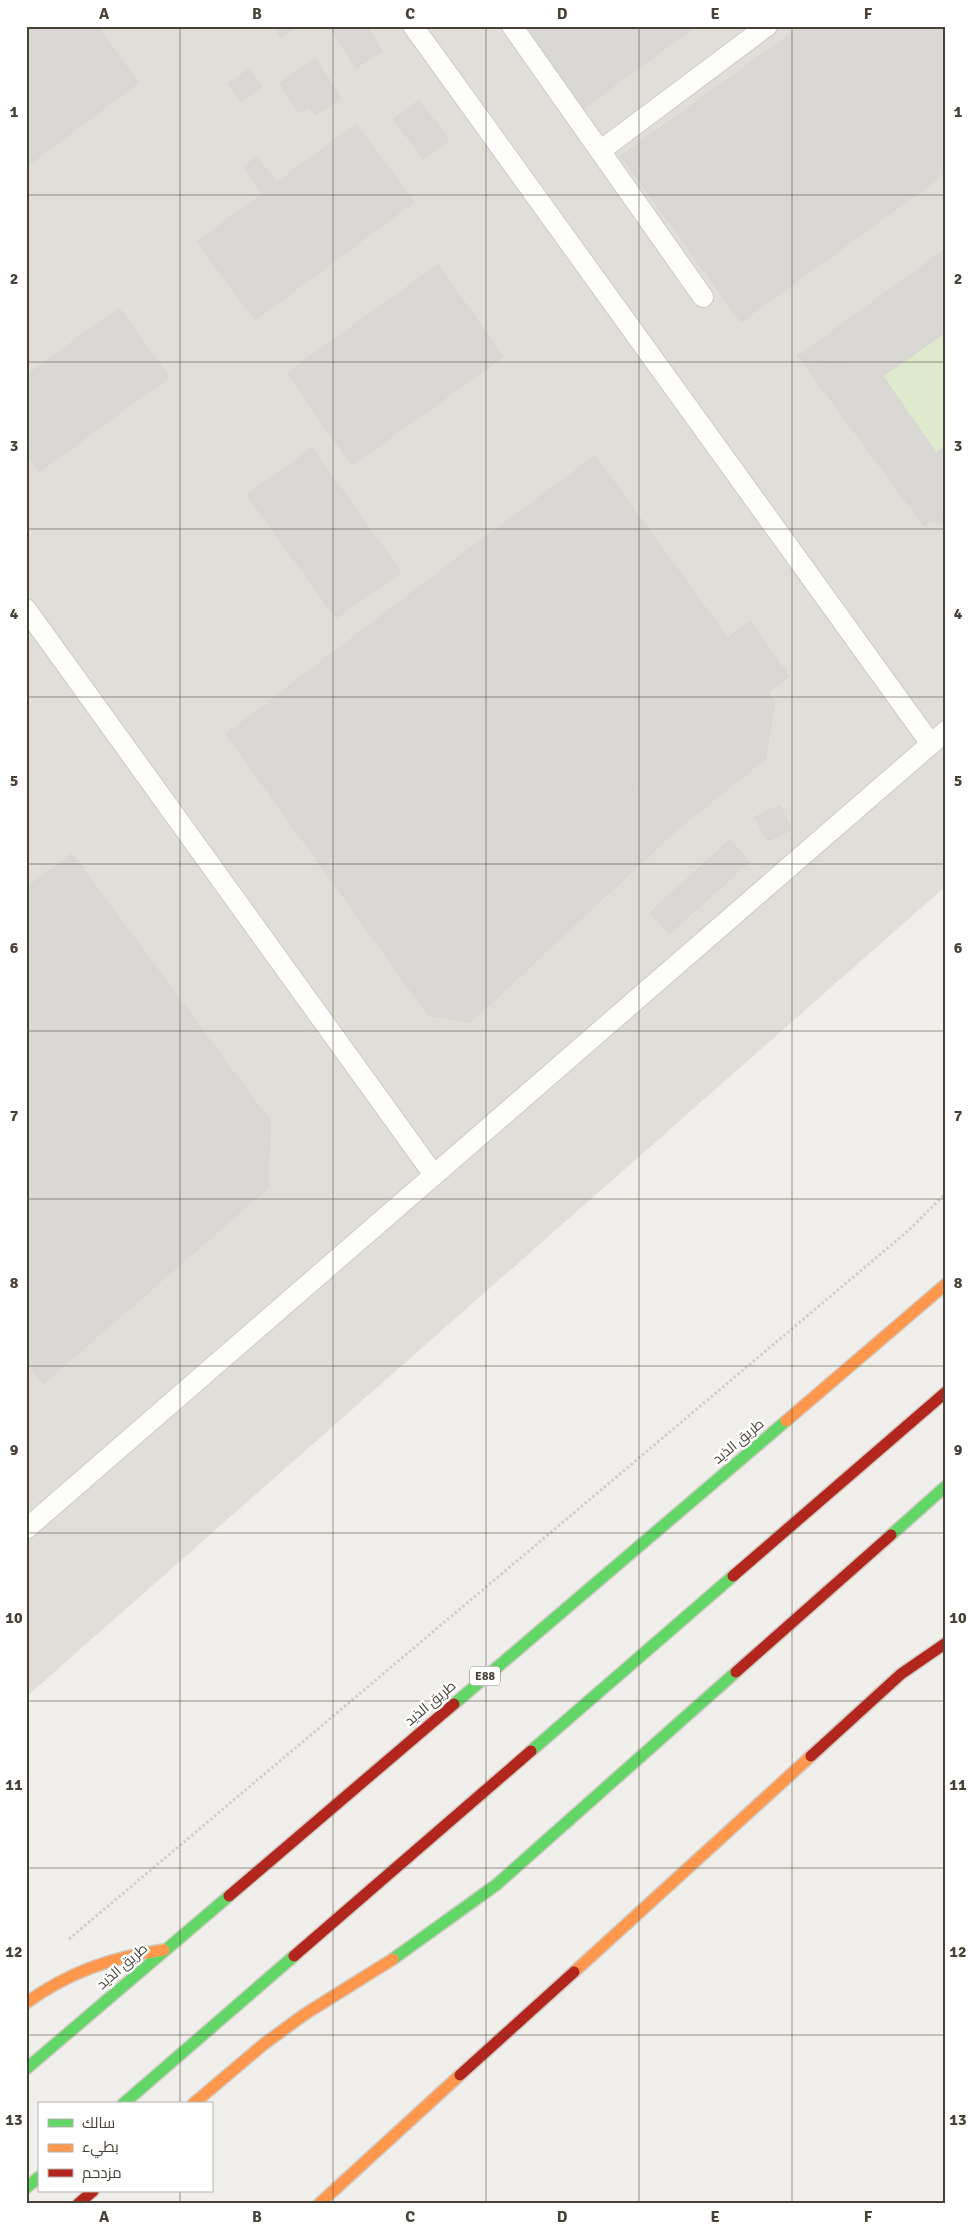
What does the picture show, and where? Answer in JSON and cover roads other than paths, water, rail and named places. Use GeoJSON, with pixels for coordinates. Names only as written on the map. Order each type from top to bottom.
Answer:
{"type":"FeatureCollection","features":[{"type":"Feature","properties":{"kind":"main road","name":"طريق الذيد"},"geometry":{"type":"LineString","coordinates":[[26,2069],[946,1284]]}},
{"type":"Feature","properties":{"kind":"main road"},"geometry":{"type":"LineString","coordinates":[[125,2102],[946,1392]]}},
{"type":"Feature","properties":{"kind":"main road"},"geometry":{"type":"LineString","coordinates":[[195,2102],[264,2044],[305,2014],[411,1947],[496,1885],[946,1486]]}},
{"type":"Feature","properties":{"kind":"main road"},"geometry":{"type":"LineString","coordinates":[[319,2204],[901,1674],[946,1643]]}},
{"type":"Feature","properties":{"kind":"main road"},"geometry":{"type":"LineString","coordinates":[[26,2003],[41,1991],[79,1969],[120,1956],[164,1950]]}},
{"type":"Feature","properties":{"kind":"main road"},"geometry":{"type":"LineString","coordinates":[[26,2188],[38,2178]]}},
{"type":"Feature","properties":{"kind":"main road"},"geometry":{"type":"LineString","coordinates":[[78,2204],[91,2192]]}},
{"type":"Feature","properties":{"kind":"lane"},"geometry":{"type":"LineString","coordinates":[[414,26],[931,744]]}},
{"type":"Feature","properties":{"kind":"lane"},"geometry":{"type":"LineString","coordinates":[[512,26],[703,297]]}},
{"type":"Feature","properties":{"kind":"lane"},"geometry":{"type":"LineString","coordinates":[[600,151],[767,26]]}},
{"type":"Feature","properties":{"kind":"lane"},"geometry":{"type":"LineString","coordinates":[[26,609],[434,1175]]}},
{"type":"Feature","properties":{"kind":"lane"},"geometry":{"type":"LineString","coordinates":[[26,1529],[946,731]]}}]}
